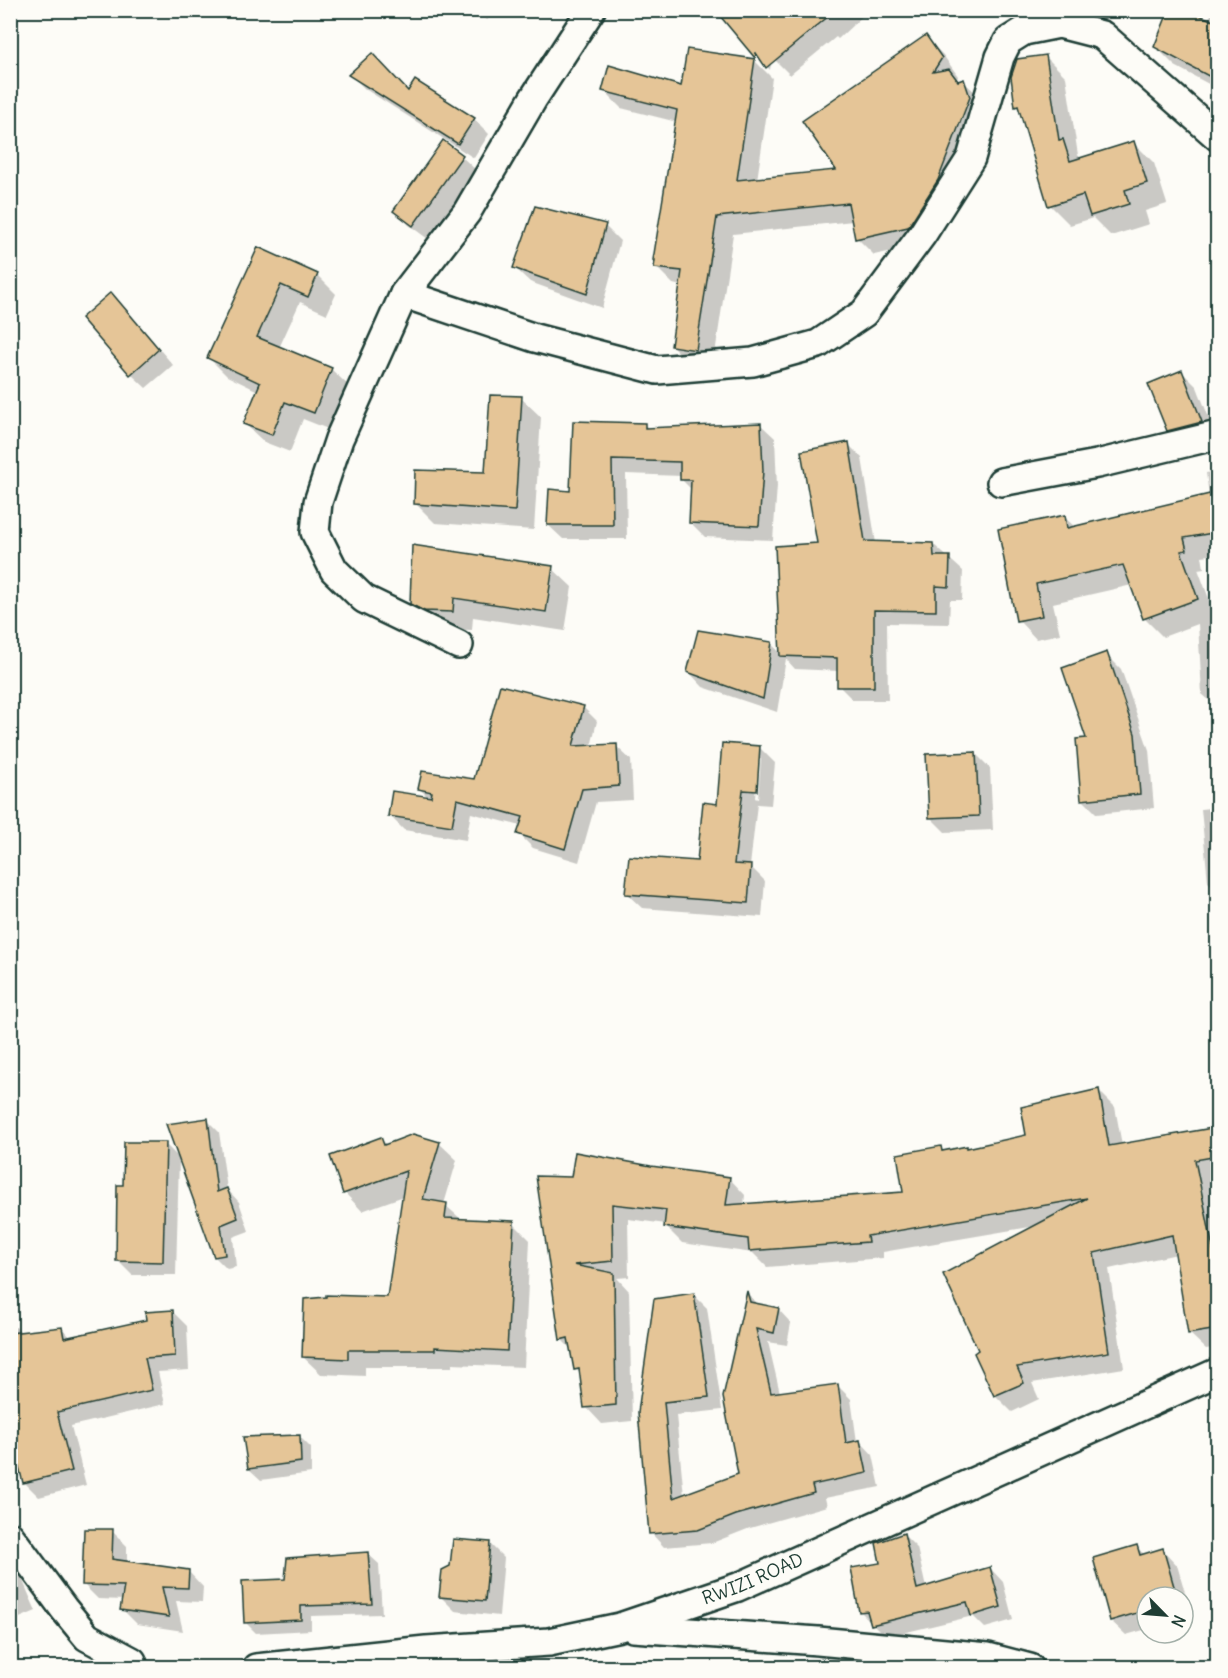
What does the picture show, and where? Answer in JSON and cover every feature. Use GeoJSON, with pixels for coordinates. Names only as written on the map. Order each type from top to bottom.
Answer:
{"type":"FeatureCollection","features":[{"type":"Feature","properties":{"kind":"street"},"geometry":{"type":"LineString","coordinates":[[459,645],[364,599],[334,570],[315,532],[318,502],[339,439],[404,294],[467,212],[534,99],[591,10]]}},
{"type":"Feature","properties":{"kind":"street"},"geometry":{"type":"LineString","coordinates":[[404,294],[535,338],[657,370],[753,362],[818,344],[864,312],[922,235],[971,158],[1000,57],[1008,41],[1024,31],[1036,28],[1059,24],[1102,35],[1218,137]]}},
{"type":"Feature","properties":{"kind":"street"},"geometry":{"type":"LineString","coordinates":[[1001,482],[1097,464],[1218,435]]}},
{"type":"Feature","properties":{"kind":"street","name":"RWIZI ROAD"},"geometry":{"type":"LineString","coordinates":[[256,1668],[430,1659],[549,1642],[620,1627],[738,1587],[1218,1372]]}},
{"type":"Feature","properties":{"kind":"street"},"geometry":{"type":"LineString","coordinates":[[10,1536],[87,1637],[132,1661],[135,1668]]}},
{"type":"Feature","properties":{"kind":"street"},"geometry":{"type":"LineString","coordinates":[[620,1627],[818,1641],[988,1657],[1030,1668]]}},
{"type":"Feature","properties":{"kind":"building"},"geometry":{"type":"Polygon","coordinates":[[[715,10],[836,10],[766,68],[756,53],[755,58],[715,10]]]}},
{"type":"Feature","properties":{"kind":"building"},"geometry":{"type":"Polygon","coordinates":[[[1169,10],[1188,10],[1218,23],[1218,81],[1154,47],[1169,10]]]}},
{"type":"Feature","properties":{"kind":"building"},"geometry":{"type":"Polygon","coordinates":[[[926,35],[942,58],[933,72],[949,69],[958,81],[964,79],[970,97],[938,180],[908,227],[855,239],[848,203],[717,217],[696,350],[671,346],[682,271],[654,268],[655,260],[653,260],[677,110],[602,91],[609,65],[681,86],[687,49],[755,59],[737,180],[836,170],[802,121],[926,35]]]}},
{"type":"Feature","properties":{"kind":"building"},"geometry":{"type":"Polygon","coordinates":[[[372,53],[408,91],[415,80],[475,118],[458,144],[348,75],[372,53]]]}},
{"type":"Feature","properties":{"kind":"building"},"geometry":{"type":"Polygon","coordinates":[[[1046,55],[1059,140],[1063,139],[1070,161],[1134,141],[1147,183],[1125,190],[1129,204],[1090,216],[1083,195],[1048,206],[1018,106],[1015,107],[1011,77],[1017,59],[1046,55]]]}},
{"type":"Feature","properties":{"kind":"building"},"geometry":{"type":"Polygon","coordinates":[[[443,140],[463,155],[413,226],[393,211],[443,140]]]}},
{"type":"Feature","properties":{"kind":"building"},"geometry":{"type":"Polygon","coordinates":[[[535,206],[606,224],[587,294],[513,268],[535,206]]]}},
{"type":"Feature","properties":{"kind":"building"},"geometry":{"type":"Polygon","coordinates":[[[258,247],[318,274],[308,297],[281,285],[257,337],[332,368],[314,413],[285,402],[272,435],[243,424],[260,383],[207,358],[258,247]]]}},
{"type":"Feature","properties":{"kind":"building"},"geometry":{"type":"Polygon","coordinates":[[[111,292],[159,349],[130,375],[81,318],[111,292]]]}},
{"type":"Feature","properties":{"kind":"building"},"geometry":{"type":"Polygon","coordinates":[[[1182,370],[1202,422],[1167,431],[1148,384],[1182,370]]]}},
{"type":"Feature","properties":{"kind":"building"},"geometry":{"type":"Polygon","coordinates":[[[490,395],[522,396],[515,511],[414,504],[415,470],[485,472],[490,395]]]}},
{"type":"Feature","properties":{"kind":"building"},"geometry":{"type":"Polygon","coordinates":[[[573,421],[645,423],[645,428],[761,423],[763,471],[759,526],[689,523],[691,480],[680,480],[680,462],[612,460],[613,525],[547,525],[549,489],[570,491],[573,421]]]}},
{"type":"Feature","properties":{"kind":"building"},"geometry":{"type":"Polygon","coordinates":[[[849,442],[865,541],[933,543],[934,556],[950,556],[949,587],[936,586],[936,611],[874,610],[874,687],[837,687],[837,658],[780,656],[775,546],[817,543],[801,451],[849,442]]]}},
{"type":"Feature","properties":{"kind":"building"},"geometry":{"type":"Polygon","coordinates":[[[1218,492],[1218,532],[1184,538],[1187,550],[1181,551],[1198,599],[1143,619],[1123,565],[1036,584],[1042,616],[1016,621],[998,529],[1065,515],[1067,528],[1218,492]]]}},
{"type":"Feature","properties":{"kind":"building"},"geometry":{"type":"Polygon","coordinates":[[[412,545],[553,566],[546,612],[454,598],[453,612],[424,611],[410,604],[412,545]]]}},
{"type":"Feature","properties":{"kind":"building"},"geometry":{"type":"Polygon","coordinates":[[[698,630],[772,642],[763,699],[687,672],[698,630]]]}},
{"type":"Feature","properties":{"kind":"building"},"geometry":{"type":"Polygon","coordinates":[[[1107,652],[1135,734],[1140,794],[1081,800],[1076,739],[1086,738],[1062,668],[1107,652]]]}},
{"type":"Feature","properties":{"kind":"building"},"geometry":{"type":"Polygon","coordinates":[[[500,685],[584,706],[573,746],[617,744],[619,786],[582,789],[565,849],[517,834],[523,817],[457,799],[452,826],[388,816],[392,791],[431,797],[432,792],[418,789],[422,771],[474,779],[500,685]]]}},
{"type":"Feature","properties":{"kind":"building"},"geometry":{"type":"Polygon","coordinates":[[[722,743],[760,746],[757,791],[743,790],[734,864],[751,865],[748,903],[625,894],[629,856],[697,861],[703,802],[717,804],[722,743]]]}},
{"type":"Feature","properties":{"kind":"building"},"geometry":{"type":"Polygon","coordinates":[[[976,752],[979,816],[929,818],[926,754],[976,752]]]}},
{"type":"Feature","properties":{"kind":"building"},"geometry":{"type":"Polygon","coordinates":[[[1099,1089],[1109,1146],[1218,1127],[1218,1156],[1195,1160],[1215,1258],[1218,1258],[1218,1329],[1188,1334],[1172,1235],[1094,1253],[1109,1352],[1017,1367],[1024,1383],[994,1396],[974,1353],[978,1350],[943,1274],[1087,1198],[867,1236],[868,1242],[749,1251],[748,1239],[664,1227],[666,1210],[612,1204],[613,1261],[574,1265],[614,1273],[616,1405],[584,1408],[579,1369],[574,1370],[568,1338],[560,1340],[536,1176],[571,1177],[575,1152],[730,1177],[726,1205],[903,1192],[897,1154],[941,1146],[942,1151],[967,1146],[967,1148],[1026,1135],[1021,1107],[1099,1089]]]}},
{"type":"Feature","properties":{"kind":"building"},"geometry":{"type":"Polygon","coordinates":[[[208,1118],[217,1192],[227,1188],[238,1218],[221,1225],[225,1255],[214,1257],[166,1124],[208,1118]]]}},
{"type":"Feature","properties":{"kind":"building"},"geometry":{"type":"Polygon","coordinates":[[[413,1134],[440,1142],[423,1199],[447,1203],[445,1218],[514,1221],[507,1351],[435,1347],[435,1350],[348,1350],[348,1359],[302,1357],[304,1299],[326,1297],[326,1295],[387,1297],[406,1171],[343,1194],[330,1156],[381,1137],[384,1145],[413,1134]]]}},
{"type":"Feature","properties":{"kind":"building"},"geometry":{"type":"Polygon","coordinates":[[[124,1142],[166,1142],[163,1262],[116,1261],[117,1185],[123,1185],[124,1142]]]}},
{"type":"Feature","properties":{"kind":"building"},"geometry":{"type":"Polygon","coordinates":[[[747,1291],[750,1302],[779,1308],[774,1333],[756,1329],[771,1393],[838,1384],[846,1443],[860,1440],[867,1473],[812,1485],[814,1493],[736,1515],[698,1530],[649,1534],[638,1412],[654,1299],[694,1293],[709,1397],[664,1402],[673,1498],[738,1474],[723,1397],[747,1291]]]}},
{"type":"Feature","properties":{"kind":"building"},"geometry":{"type":"Polygon","coordinates":[[[173,1310],[175,1356],[145,1358],[152,1390],[57,1412],[72,1471],[23,1483],[10,1431],[10,1333],[62,1327],[64,1338],[146,1320],[145,1312],[173,1310]]]}},
{"type":"Feature","properties":{"kind":"building"},"geometry":{"type":"Polygon","coordinates":[[[300,1435],[301,1462],[248,1469],[243,1437],[300,1435]]]}},
{"type":"Feature","properties":{"kind":"building"},"geometry":{"type":"Polygon","coordinates":[[[84,1529],[113,1529],[112,1559],[189,1570],[188,1588],[162,1587],[169,1617],[120,1610],[124,1586],[82,1585],[84,1529]]]}},
{"type":"Feature","properties":{"kind":"building"},"geometry":{"type":"Polygon","coordinates":[[[904,1533],[917,1589],[990,1567],[1001,1607],[971,1616],[967,1602],[871,1625],[867,1611],[859,1612],[851,1568],[880,1563],[876,1543],[904,1533]]]}},
{"type":"Feature","properties":{"kind":"building"},"geometry":{"type":"Polygon","coordinates":[[[453,1539],[490,1542],[485,1601],[439,1597],[442,1570],[450,1566],[453,1539]]]}},
{"type":"Feature","properties":{"kind":"building"},"geometry":{"type":"Polygon","coordinates":[[[1137,1545],[1140,1555],[1163,1548],[1174,1585],[1135,1585],[1135,1614],[1110,1621],[1093,1558],[1137,1545]]]}},
{"type":"Feature","properties":{"kind":"building"},"geometry":{"type":"Polygon","coordinates":[[[368,1552],[372,1604],[301,1606],[301,1620],[244,1623],[242,1581],[285,1579],[287,1558],[368,1552]]]}}]}
